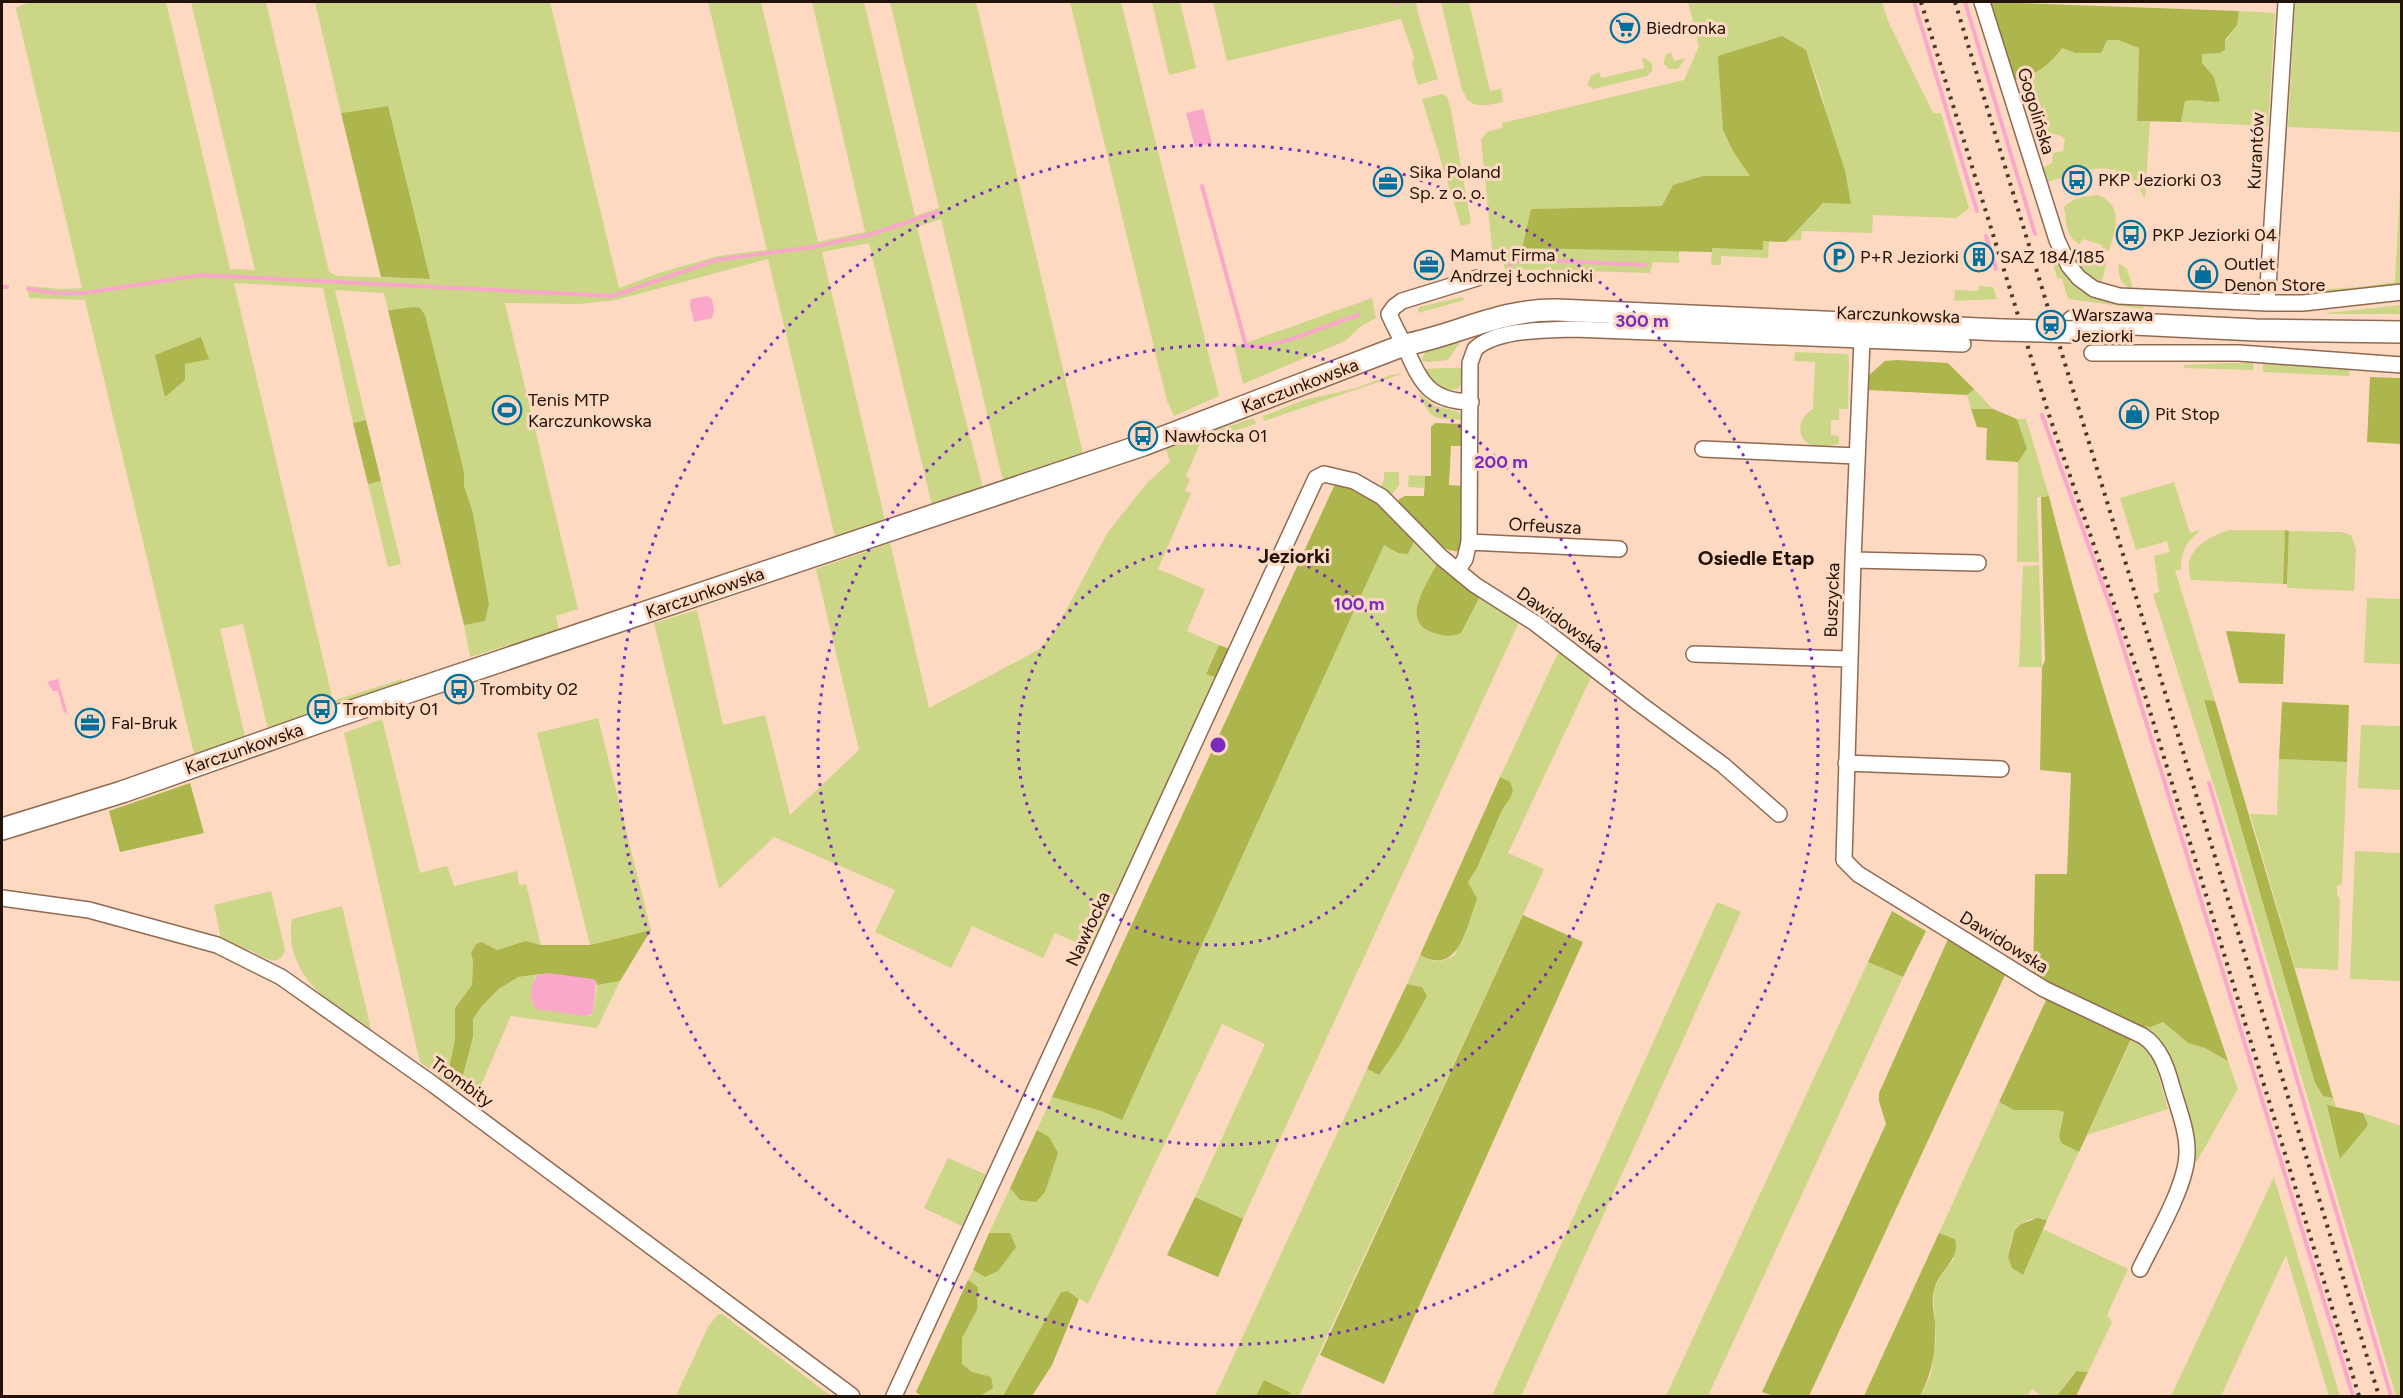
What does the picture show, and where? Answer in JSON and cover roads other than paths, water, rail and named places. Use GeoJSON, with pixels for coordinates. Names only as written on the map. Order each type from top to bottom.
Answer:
{"type":"FeatureCollection","features":[{"type":"Feature","properties":{"kind":"street","name":"Gogolińska"},"geometry":{"type":"LineString","coordinates":[[1982,2],[2044,203],[2061,252],[2072,271],[2086,284],[2104,293],[2128,297],[2267,303]]}},
{"type":"Feature","properties":{"kind":"street","name":"Kurantów"},"geometry":{"type":"LineString","coordinates":[[2267,303],[2286,2]]}},
{"type":"Feature","properties":{"kind":"street"},"geometry":{"type":"LineString","coordinates":[[1458,570],[1465,560],[1469,542],[1471,402],[1450,401],[1432,393],[1420,380],[1389,314],[1402,301],[1477,278]]}},
{"type":"Feature","properties":{"kind":"street"},"geometry":{"type":"LineString","coordinates":[[2267,303],[2334,301],[2402,292]]}},
{"type":"Feature","properties":{"kind":"street","name":"Karczunkowska"},"geometry":{"type":"LineString","coordinates":[[2,829],[122,792],[326,720],[1143,445],[1404,345],[1427,341],[1502,315],[1544,310],[2001,324],[2402,346]]}},
{"type":"Feature","properties":{"kind":"street","name":"Karczunkowska"},"geometry":{"type":"LineString","coordinates":[[2075,327],[2402,332]]}},
{"type":"Feature","properties":{"kind":"street","name":"Karczunkowska"},"geometry":{"type":"LineString","coordinates":[[1471,402],[1470,363],[1475,349],[1494,338],[1533,331],[1574,329],[1963,344]]}},
{"type":"Feature","properties":{"kind":"street","name":"Buszycka"},"geometry":{"type":"LineString","coordinates":[[1844,860],[1852,560],[1862,340]]}},
{"type":"Feature","properties":{"kind":"street"},"geometry":{"type":"LineString","coordinates":[[2092,353],[2240,353],[2402,364]]}},
{"type":"Feature","properties":{"kind":"street"},"geometry":{"type":"LineString","coordinates":[[1702,449],[1857,456]]}},
{"type":"Feature","properties":{"kind":"street","name":"Dawidowska"},"geometry":{"type":"LineString","coordinates":[[1316,478],[1330,474],[1354,481],[1382,497],[1441,557],[1484,593],[1535,623],[1723,765],[1779,814]]}},
{"type":"Feature","properties":{"kind":"street","name":"Nawłocka"},"geometry":{"type":"LineString","coordinates":[[894,1396],[1316,478]]}},
{"type":"Feature","properties":{"kind":"street","name":"Orfeusza"},"geometry":{"type":"LineString","coordinates":[[1469,542],[1619,549]]}},
{"type":"Feature","properties":{"kind":"street"},"geometry":{"type":"LineString","coordinates":[[1852,560],[1978,563]]}},
{"type":"Feature","properties":{"kind":"street"},"geometry":{"type":"LineString","coordinates":[[1694,654],[1850,659]]}},
{"type":"Feature","properties":{"kind":"street"},"geometry":{"type":"LineString","coordinates":[[1846,763],[2001,770]]}},
{"type":"Feature","properties":{"kind":"street","name":"Dawidowska"},"geometry":{"type":"LineString","coordinates":[[1844,860],[1858,874],[2044,990],[2152,1042],[2169,1076],[2184,1129],[2187,1153],[2181,1182],[2140,1269]]}},
{"type":"Feature","properties":{"kind":"street","name":"Trombity"},"geometry":{"type":"LineString","coordinates":[[2,898],[89,910],[217,945],[281,977],[434,1085],[852,1396]]}},
{"type":"Feature","properties":{"kind":"waterway"},"geometry":{"type":"LineString","coordinates":[[1914,2],[1977,211]]}},
{"type":"Feature","properties":{"kind":"waterway"},"geometry":{"type":"LineString","coordinates":[[1965,2],[2035,234]]}},
{"type":"Feature","properties":{"kind":"waterway"},"geometry":{"type":"LineString","coordinates":[[1202,186],[1246,346],[1256,347],[1285,341],[1358,315]]}},
{"type":"Feature","properties":{"kind":"waterway"},"geometry":{"type":"LineString","coordinates":[[28,289],[55,293],[84,293],[201,275],[613,296],[716,260],[812,247],[869,235],[938,212]]}},
{"type":"Feature","properties":{"kind":"waterway"},"geometry":{"type":"LineString","coordinates":[[1986,236],[1996,269]]}},
{"type":"Feature","properties":{"kind":"waterway"},"geometry":{"type":"LineString","coordinates":[[1510,265],[1512,261],[1540,260],[1645,265]]}},
{"type":"Feature","properties":{"kind":"waterway"},"geometry":{"type":"LineString","coordinates":[[2,287],[7,287]]}},
{"type":"Feature","properties":{"kind":"waterway"},"geometry":{"type":"LineString","coordinates":[[2042,415],[2112,611],[2353,1396]]}},
{"type":"Feature","properties":{"kind":"waterway"},"geometry":{"type":"LineString","coordinates":[[2209,783],[2391,1396]]}},
{"type":"Feature","properties":{"kind":"railway"},"geometry":{"type":"LineString","coordinates":[[1921,2],[2048,412],[2141,682],[2359,1396]]}},
{"type":"Feature","properties":{"kind":"railway"},"geometry":{"type":"LineString","coordinates":[[1955,2],[2379,1396]]}},
{"type":"Feature","properties":{"kind":"place","name":"Biedronka"},"geometry":{"type":"Point","coordinates":[1625,28]}},
{"type":"Feature","properties":{"kind":"place","name":"PKP Jeziorki 03"},"geometry":{"type":"Point","coordinates":[2077,180]}},
{"type":"Feature","properties":{"kind":"place","name":"Sika Poland Sp. z o. o."},"geometry":{"type":"Point","coordinates":[1388,182]}},
{"type":"Feature","properties":{"kind":"place","name":"PKP Jeziorki 04"},"geometry":{"type":"Point","coordinates":[2131,235]}},
{"type":"Feature","properties":{"kind":"place","name":"P+R Jeziorki"},"geometry":{"type":"Point","coordinates":[1839,257]}},
{"type":"Feature","properties":{"kind":"place","name":"SAZ 184/185"},"geometry":{"type":"Point","coordinates":[1979,257]}},
{"type":"Feature","properties":{"kind":"place","name":"Mamut Firma Andrzej Łochnicki"},"geometry":{"type":"Point","coordinates":[1429,265]}},
{"type":"Feature","properties":{"kind":"place","name":"Outlet Denon Store"},"geometry":{"type":"Point","coordinates":[2203,274]}},
{"type":"Feature","properties":{"kind":"place","name":"Warszawa Jeziorki"},"geometry":{"type":"Point","coordinates":[2051,325]}},
{"type":"Feature","properties":{"kind":"place","name":"Tenis MTP Karczunkowska"},"geometry":{"type":"Point","coordinates":[507,410]}},
{"type":"Feature","properties":{"kind":"place","name":"Pit Stop"},"geometry":{"type":"Point","coordinates":[2134,414]}},
{"type":"Feature","properties":{"kind":"place","name":"Nawłocka 01"},"geometry":{"type":"Point","coordinates":[1143,436]}},
{"type":"Feature","properties":{"kind":"place","name":"Trombity 02"},"geometry":{"type":"Point","coordinates":[459,689]}},
{"type":"Feature","properties":{"kind":"place","name":"Trombity 01"},"geometry":{"type":"Point","coordinates":[322,709]}},
{"type":"Feature","properties":{"kind":"place","name":"Fal-Bruk"},"geometry":{"type":"Point","coordinates":[90,723]}},
{"type":"Feature","properties":{"kind":"district","name":"Jeziorki"},"geometry":{"type":"Point","coordinates":[1294,556]}},
{"type":"Feature","properties":{"kind":"district","name":"Osiedle Etap"},"geometry":{"type":"Point","coordinates":[1756,558]}}]}
